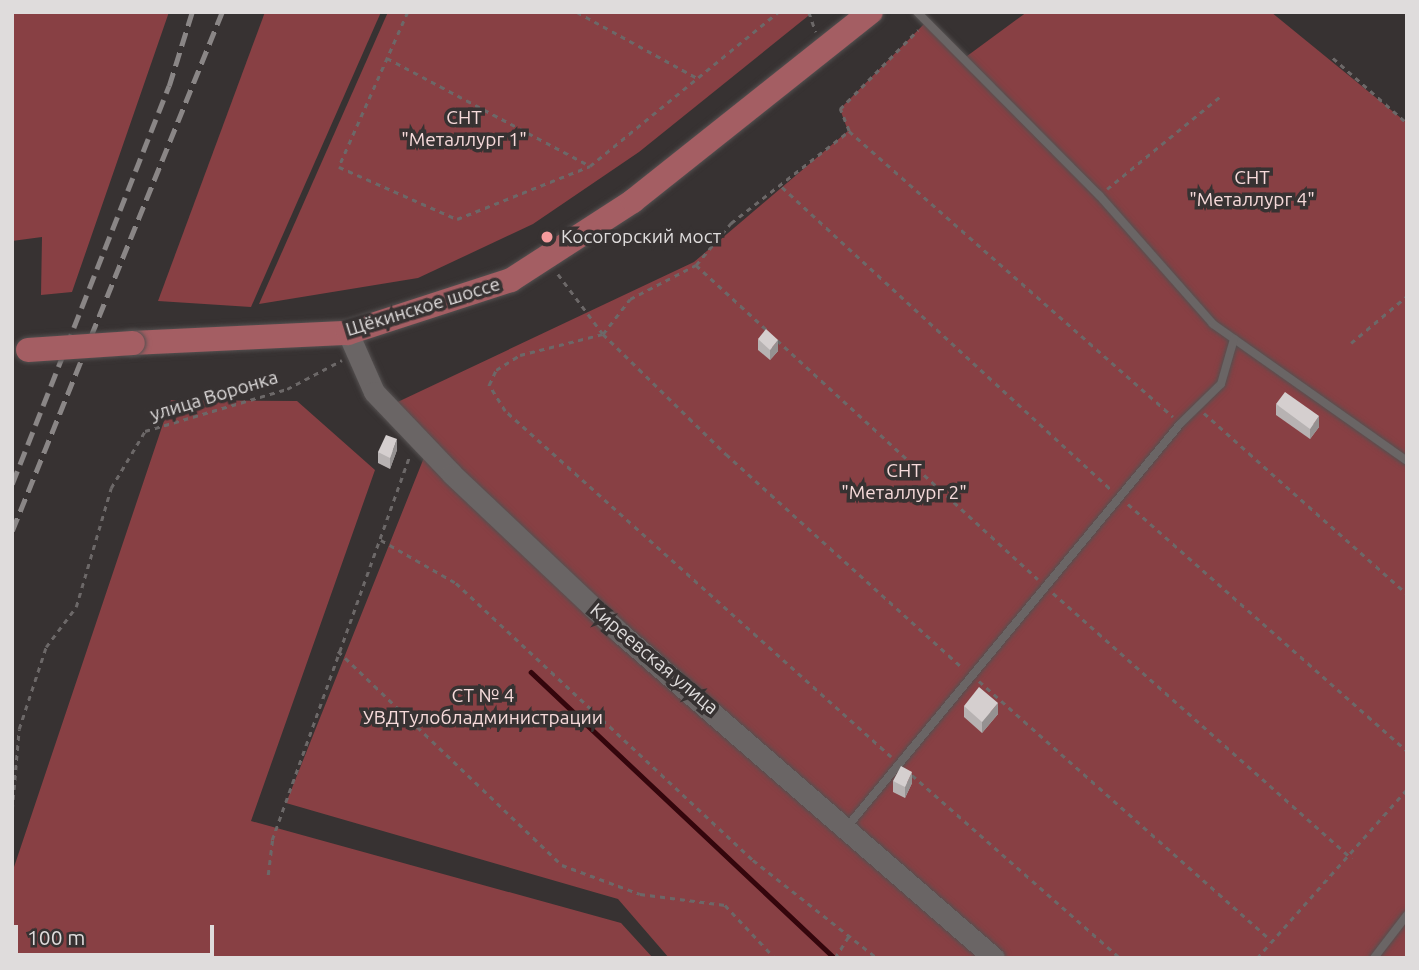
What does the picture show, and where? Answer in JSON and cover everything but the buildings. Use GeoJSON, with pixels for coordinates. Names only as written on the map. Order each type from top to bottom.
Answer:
{"type":"FeatureCollection","features":[{"type":"Feature","properties":{"kind":"main road","name":"Щёкинское шоссе"},"geometry":{"type":"LineString","coordinates":[[20,350],[133,343],[351,343],[549,259],[633,201],[871,12]]}},
{"type":"Feature","properties":{"kind":"street","name":"Киреевская улица"},"geometry":{"type":"LineString","coordinates":[[351,343],[374,392],[416,439],[618,631],[994,958]]}},
{"type":"Feature","properties":{"kind":"lane"},"geometry":{"type":"LineString","coordinates":[[917,12],[1098,195],[1213,324],[1407,461]]}},
{"type":"Feature","properties":{"kind":"lane"},"geometry":{"type":"LineString","coordinates":[[846,827],[901,765],[1119,496],[1180,424],[1199,409],[1221,384],[1234,339]]}},
{"type":"Feature","properties":{"kind":"lane"},"geometry":{"type":"LineString","coordinates":[[1374,958],[1407,915]]}},
{"type":"Feature","properties":{"kind":"path"},"geometry":{"type":"LineString","coordinates":[[408,12],[339,167],[457,219],[590,166],[778,12]]}},
{"type":"Feature","properties":{"kind":"path"},"geometry":{"type":"LineString","coordinates":[[577,12],[699,79]]}},
{"type":"Feature","properties":{"kind":"path"},"geometry":{"type":"LineString","coordinates":[[926,22],[840,109],[849,131],[1180,424]]}},
{"type":"Feature","properties":{"kind":"path"},"geometry":{"type":"LineString","coordinates":[[387,58],[590,166]]}},
{"type":"Feature","properties":{"kind":"path"},"geometry":{"type":"LineString","coordinates":[[1332,58],[1407,123]]}},
{"type":"Feature","properties":{"kind":"path"},"geometry":{"type":"LineString","coordinates":[[1098,195],[1222,95]]}},
{"type":"Feature","properties":{"kind":"path"},"geometry":{"type":"LineString","coordinates":[[849,131],[782,187],[731,223],[696,265],[630,299],[603,334],[520,355],[496,370],[489,385],[492,398],[1120,958]]}},
{"type":"Feature","properties":{"kind":"path"},"geometry":{"type":"LineString","coordinates":[[782,187],[1119,496],[1407,751]]}},
{"type":"Feature","properties":{"kind":"path"},"geometry":{"type":"LineString","coordinates":[[549,259],[574,303],[603,334],[973,676],[1270,939]]}},
{"type":"Feature","properties":{"kind":"path"},"geometry":{"type":"LineString","coordinates":[[696,265],[1047,587],[1352,858]]}},
{"type":"Feature","properties":{"kind":"path"},"geometry":{"type":"LineString","coordinates":[[1351,342],[1407,296]]}},
{"type":"Feature","properties":{"kind":"path","name":"улица Воронка"},"geometry":{"type":"LineString","coordinates":[[12,810],[19,729],[46,648],[76,607],[111,488],[145,431],[287,388],[351,343]]}},
{"type":"Feature","properties":{"kind":"path"},"geometry":{"type":"LineString","coordinates":[[1199,409],[1407,594]]}},
{"type":"Feature","properties":{"kind":"path"},"geometry":{"type":"LineString","coordinates":[[268,875],[272,839],[416,439]]}},
{"type":"Feature","properties":{"kind":"path"},"geometry":{"type":"LineString","coordinates":[[381,540],[456,583],[576,701],[877,958]]}},
{"type":"Feature","properties":{"kind":"path"},"geometry":{"type":"LineString","coordinates":[[338,650],[562,864],[640,894],[725,905],[775,958]]}},
{"type":"Feature","properties":{"kind":"path"},"geometry":{"type":"LineString","coordinates":[[1257,958],[1270,939],[1352,858],[1407,789]]}},
{"type":"Feature","properties":{"kind":"path"},"geometry":{"type":"LineString","coordinates":[[835,958],[848,936]]}},
{"type":"Feature","properties":{"kind":"green space"},"geometry":{"type":"Polygon","coordinates":[[[12,12],[169,12],[72,292],[41,295],[42,237],[12,241],[12,12]]]}},
{"type":"Feature","properties":{"kind":"green space"},"geometry":{"type":"Polygon","coordinates":[[[265,12],[381,12],[251,307],[158,301],[265,12]]]}},
{"type":"Feature","properties":{"kind":"green space","name":"СНТ \"Металлург 1\""},"geometry":{"type":"Polygon","coordinates":[[[388,12],[813,12],[639,152],[533,224],[418,278],[259,304],[388,12]]]}},
{"type":"Feature","properties":{"kind":"green space","name":"СНТ \"Металлург 2\""},"geometry":{"type":"Polygon","coordinates":[[[1027,12],[1271,12],[1407,123],[1407,958],[669,958],[618,899],[286,803],[427,450],[387,407],[694,262],[848,131],[840,109],[926,22],[963,59],[1027,12]]]}},
{"type":"Feature","properties":{"kind":"green space"},"geometry":{"type":"Polygon","coordinates":[[[171,400],[297,401],[375,470],[251,821],[621,923],[653,958],[12,958],[12,873],[171,400]]]}},
{"type":"Feature","properties":{"kind":"waterway"},"geometry":{"type":"LineString","coordinates":[[531,672],[834,958]]}},
{"type":"Feature","properties":{"kind":"railway"},"geometry":{"type":"LineString","coordinates":[[12,484],[169,86],[192,12]]}},
{"type":"Feature","properties":{"kind":"railway"},"geometry":{"type":"LineString","coordinates":[[12,531],[222,12]]}},
{"type":"Feature","properties":{"kind":"place","name":"Косогорский мост"},"geometry":{"type":"Point","coordinates":[547,237]}},
{"type":"Feature","properties":{"kind":"park label","name":"СНТ \"Металлург 4\""},"geometry":{"type":"Point","coordinates":[1252,189]}},
{"type":"Feature","properties":{"kind":"park label","name":"СТ № 4 УВДТулобладминистрации"},"geometry":{"type":"Point","coordinates":[483,707]}}]}
